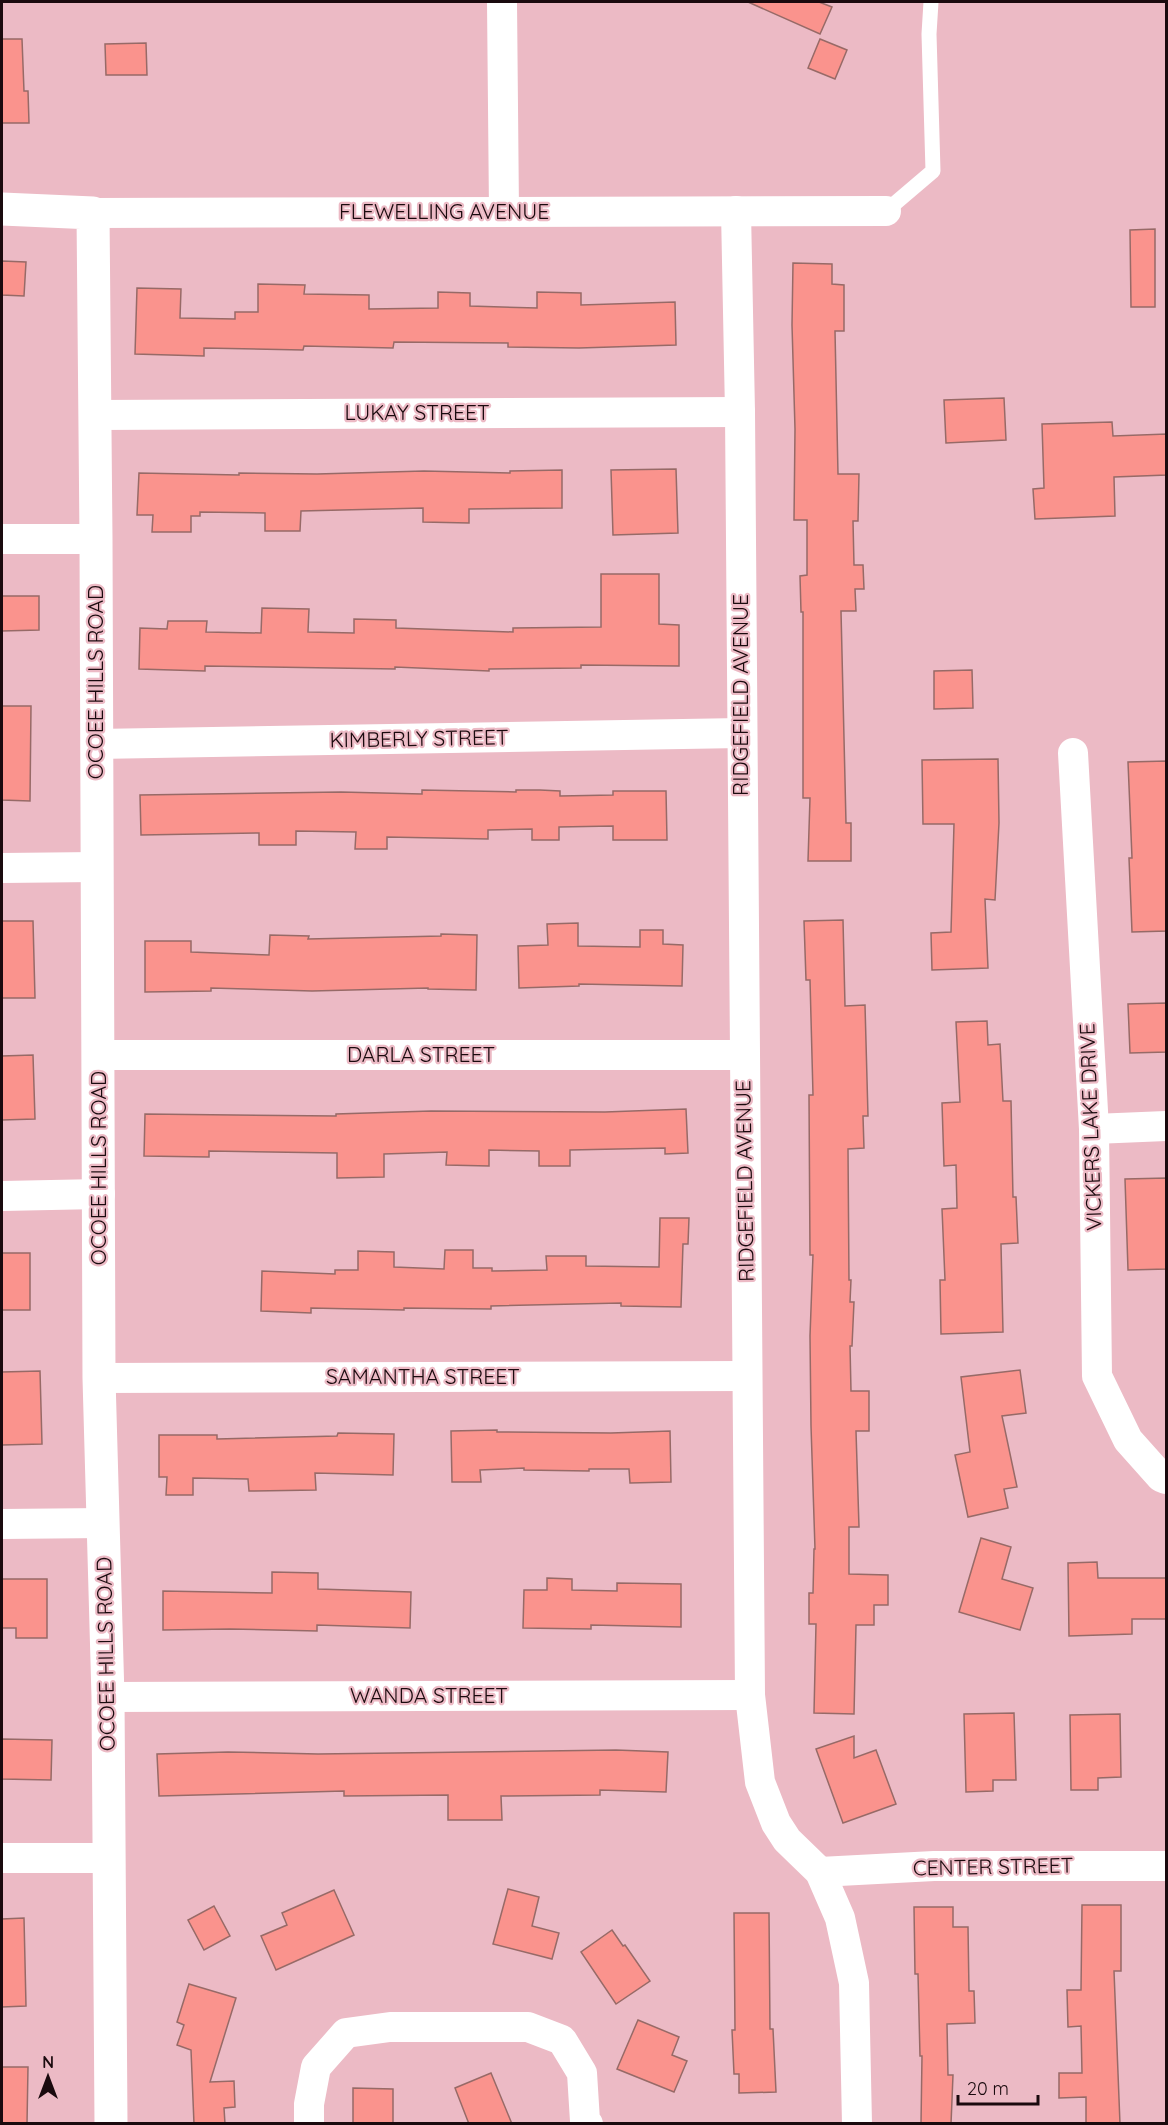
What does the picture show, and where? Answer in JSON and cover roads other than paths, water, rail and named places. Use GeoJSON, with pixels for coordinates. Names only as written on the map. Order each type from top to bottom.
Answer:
{"type":"FeatureCollection","features":[{"type":"Feature","properties":{"kind":"street"},"geometry":{"type":"LineString","coordinates":[[502,2],[504,212]]}},
{"type":"Feature","properties":{"kind":"street","name":"FLEWELLING AVENUE"},"geometry":{"type":"LineString","coordinates":[[2,209],[93,213],[886,211]]}},
{"type":"Feature","properties":{"kind":"street","name":"RIDGEFIELD AVENUE"},"geometry":{"type":"LineString","coordinates":[[736,211],[740,412],[750,1695],[760,1782],[776,1823],[787,1840],[820,1872],[840,1918],[854,1983],[857,2124]]}},
{"type":"Feature","properties":{"kind":"street","name":"OCOEE HILLS ROAD"},"geometry":{"type":"LineString","coordinates":[[93,213],[100,1194],[99,1378],[108,1697],[111,2124]]}},
{"type":"Feature","properties":{"kind":"street","name":"LUKAY STREET"},"geometry":{"type":"LineString","coordinates":[[95,415],[740,412]]}},
{"type":"Feature","properties":{"kind":"street"},"geometry":{"type":"LineString","coordinates":[[2,539],[96,539]]}},
{"type":"Feature","properties":{"kind":"street","name":"KIMBERLY STREET"},"geometry":{"type":"LineString","coordinates":[[96,744],[741,734]]}},
{"type":"Feature","properties":{"kind":"street","name":"VICKERS LAKE DRIVE"},"geometry":{"type":"LineString","coordinates":[[1073,753],[1094,1129],[1097,1376],[1128,1440],[1161,1477],[1167,1479]]}},
{"type":"Feature","properties":{"kind":"street"},"geometry":{"type":"LineString","coordinates":[[2,868],[96,867]]}},
{"type":"Feature","properties":{"kind":"street","name":"DARLA STREET"},"geometry":{"type":"LineString","coordinates":[[98,1055],[744,1055]]}},
{"type":"Feature","properties":{"kind":"street"},"geometry":{"type":"LineString","coordinates":[[1094,1129],[1167,1126]]}},
{"type":"Feature","properties":{"kind":"street"},"geometry":{"type":"LineString","coordinates":[[2,1196],[100,1194]]}},
{"type":"Feature","properties":{"kind":"street","name":"SAMANTHA STREET"},"geometry":{"type":"LineString","coordinates":[[99,1378],[747,1376]]}},
{"type":"Feature","properties":{"kind":"street"},"geometry":{"type":"LineString","coordinates":[[2,1524],[104,1523]]}},
{"type":"Feature","properties":{"kind":"street","name":"WANDA STREET"},"geometry":{"type":"LineString","coordinates":[[108,1697],[750,1695]]}},
{"type":"Feature","properties":{"kind":"street"},"geometry":{"type":"LineString","coordinates":[[2,1858],[109,1858]]}},
{"type":"Feature","properties":{"kind":"street","name":"CENTER STREET"},"geometry":{"type":"LineString","coordinates":[[820,1872],[934,1866],[1167,1866]]}},
{"type":"Feature","properties":{"kind":"street"},"geometry":{"type":"LineString","coordinates":[[309,2124],[309,2104],[316,2067],[346,2033],[390,2027],[528,2027],[562,2040],[582,2073],[585,2121],[588,2124]]}},
{"type":"Feature","properties":{"kind":"lane"},"geometry":{"type":"LineString","coordinates":[[886,211],[933,171],[929,34],[931,2]]}}]}
